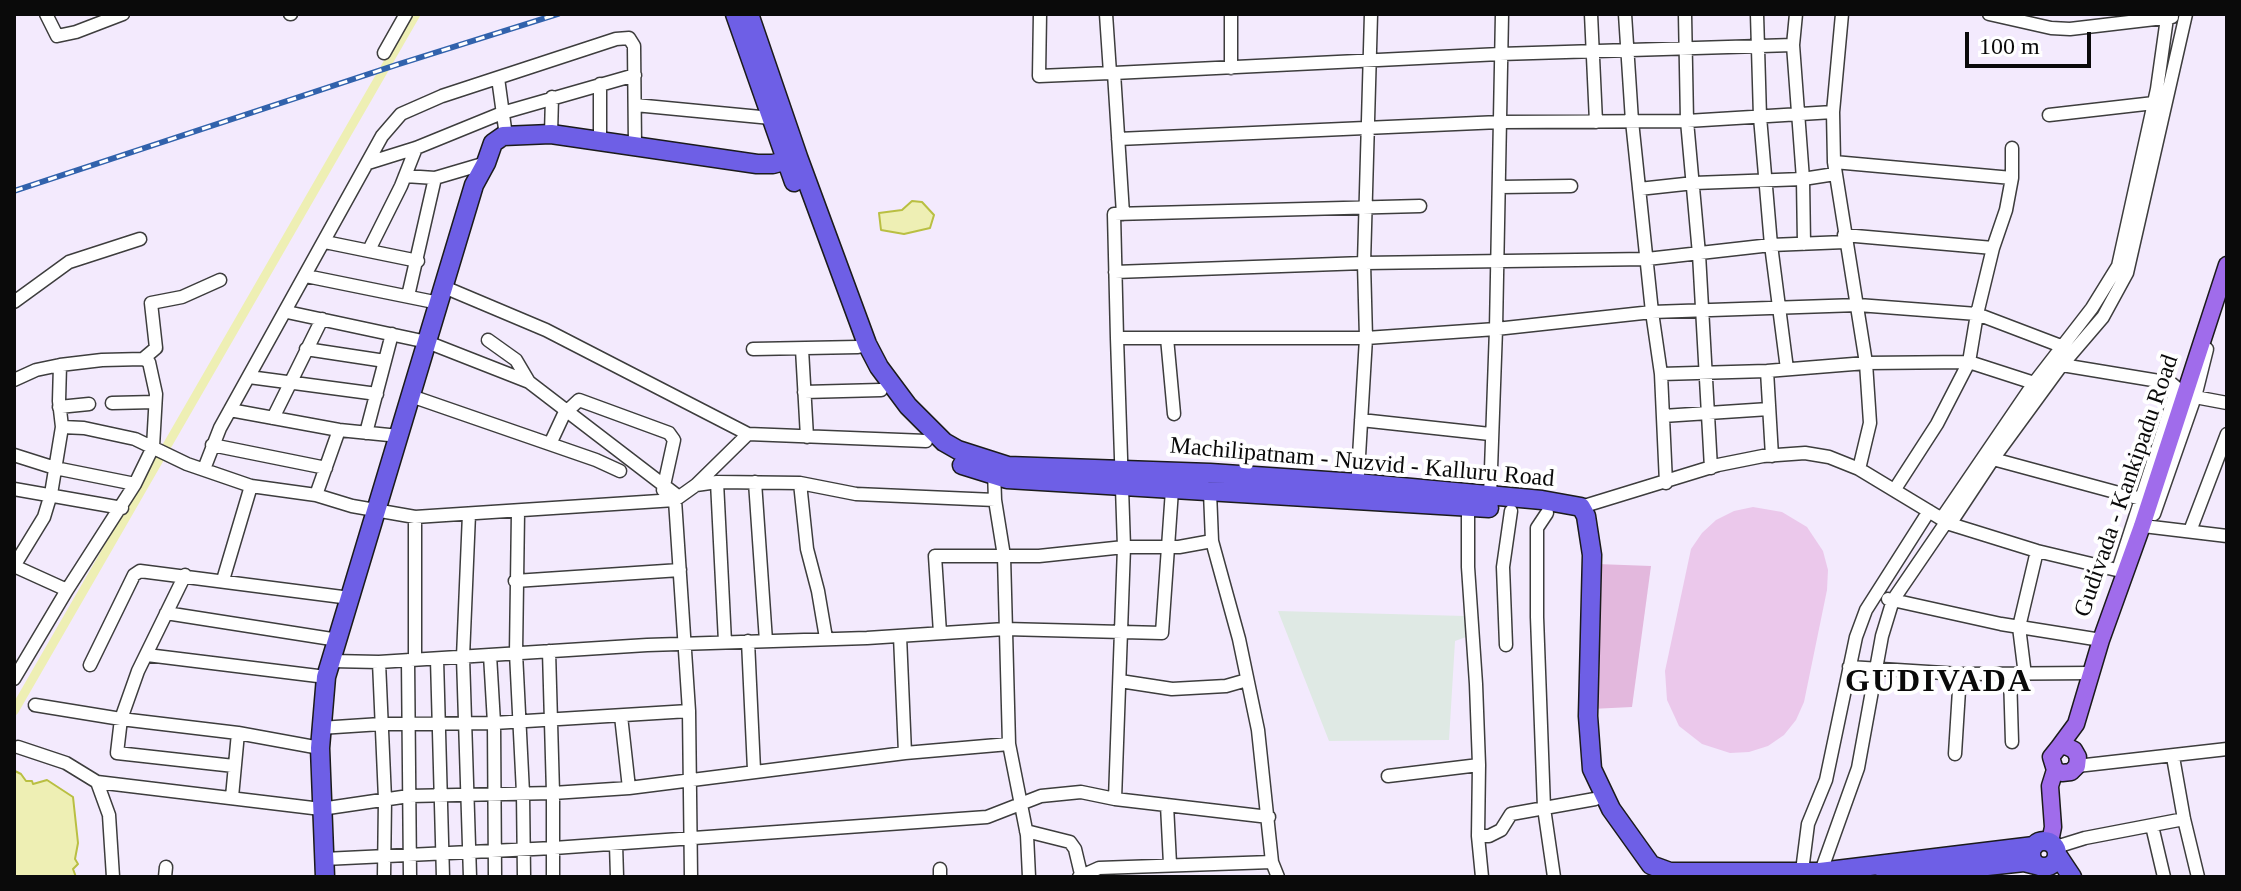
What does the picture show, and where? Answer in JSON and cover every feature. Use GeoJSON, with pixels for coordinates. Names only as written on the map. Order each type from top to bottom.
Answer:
{"type":"FeatureCollection","features":[{"type":"Feature","properties":{"kind":"highway"},"geometry":{"type":"LineString","coordinates":[[735,14],[771,118],[792,159]]}},
{"type":"Feature","properties":{"kind":"highway"},"geometry":{"type":"LineString","coordinates":[[749,14],[792,159]]}},
{"type":"Feature","properties":{"kind":"highway"},"geometry":{"type":"LineString","coordinates":[[325,868],[320,728],[329,669],[474,185],[493,143],[506,136],[551,134],[757,164],[792,159]]}},
{"type":"Feature","properties":{"kind":"highway","name":"Machilipatnam - Nuzvid - Kalluru Road"},"geometry":{"type":"LineString","coordinates":[[792,159],[858,347],[881,390],[926,441],[953,460],[994,470],[1357,492],[1468,501],[1511,511],[1576,511]]}},
{"type":"Feature","properties":{"kind":"highway","name":"Machilipatnam - Nuzvid - Kalluru Road"},"geometry":{"type":"LineString","coordinates":[[792,159],[867,344],[890,384],[944,442],[994,470]]}},
{"type":"Feature","properties":{"kind":"highway","name":"Machilipatnam - Nuzvid - Kalluru Road"},"geometry":{"type":"LineString","coordinates":[[1123,479],[1172,490],[1357,492]]}},
{"type":"Feature","properties":{"kind":"highway","name":"Machilipatnam - Nuzvid - Kalluru Road"},"geometry":{"type":"LineString","coordinates":[[1468,501],[1490,497],[1542,500],[1586,516],[1592,555],[1588,716],[1592,769],[1611,809],[1651,865],[1654,875]]}},
{"type":"Feature","properties":{"kind":"highway","name":"Machilipatnam - Nuzvid - Kalluru Road"},"geometry":{"type":"LineString","coordinates":[[1576,511],[1585,550],[1577,716],[1583,769],[1595,799],[1654,875]]}},
{"type":"Feature","properties":{"kind":"highway"},"geometry":{"type":"LineString","coordinates":[[1654,875],[1814,873],[2049,848]]}},
{"type":"Feature","properties":{"kind":"highway"},"geometry":{"type":"LineString","coordinates":[[1885,877],[2024,862],[2045,870],[2054,864],[2049,848]]}},
{"type":"Feature","properties":{"kind":"highway"},"geometry":{"type":"LineString","coordinates":[[2049,848],[2072,877]]}},
{"type":"Feature","properties":{"kind":"main road","name":"Gudivada - Kankipadu Road"},"geometry":{"type":"LineString","coordinates":[[2077,761],[2076,724],[2121,571],[2142,526],[2227,265]]}},
{"type":"Feature","properties":{"kind":"main road","name":"Gudivada - Kankipadu Road"},"geometry":{"type":"LineString","coordinates":[[2049,848],[2053,813],[2050,786],[2055,770],[2051,757],[2076,724]]}},
{"type":"Feature","properties":{"kind":"main road"},"geometry":{"type":"LineString","coordinates":[[2055,770],[2071,772],[2077,761],[2074,750],[2059,747]]}},
{"type":"Feature","properties":{"kind":"street"},"geometry":{"type":"LineString","coordinates":[[46,14],[57,36],[123,14]]}},
{"type":"Feature","properties":{"kind":"street"},"geometry":{"type":"LineString","coordinates":[[384,53],[406,14]]}},
{"type":"Feature","properties":{"kind":"street"},"geometry":{"type":"LineString","coordinates":[[1040,14],[1039,76],[1371,63],[1500,54],[1793,45]]}},
{"type":"Feature","properties":{"kind":"street"},"geometry":{"type":"LineString","coordinates":[[1106,14],[1123,214]]}},
{"type":"Feature","properties":{"kind":"street"},"geometry":{"type":"LineString","coordinates":[[1231,14],[1231,68]]}},
{"type":"Feature","properties":{"kind":"street"},"geometry":{"type":"LineString","coordinates":[[1357,492],[1366,338],[1364,263],[1371,14]]}},
{"type":"Feature","properties":{"kind":"street"},"geometry":{"type":"LineString","coordinates":[[1490,497],[1502,14]]}},
{"type":"Feature","properties":{"kind":"street"},"geometry":{"type":"LineString","coordinates":[[1591,14],[1596,122]]}},
{"type":"Feature","properties":{"kind":"street"},"geometry":{"type":"LineString","coordinates":[[1625,14],[1632,121],[1661,374],[1666,483]]}},
{"type":"Feature","properties":{"kind":"street"},"geometry":{"type":"LineString","coordinates":[[1685,14],[1687,121],[1699,254],[1711,468]]}},
{"type":"Feature","properties":{"kind":"street"},"geometry":{"type":"LineString","coordinates":[[1757,14],[1760,117],[1771,245],[1787,369]]}},
{"type":"Feature","properties":{"kind":"street"},"geometry":{"type":"LineString","coordinates":[[1796,14],[1793,45],[1803,179],[1804,244]]}},
{"type":"Feature","properties":{"kind":"street"},"geometry":{"type":"LineString","coordinates":[[1842,14],[1833,112],[1834,168],[1866,363],[1870,423],[1859,469]]}},
{"type":"Feature","properties":{"kind":"street"},"geometry":{"type":"LineString","coordinates":[[1814,873],[1858,768],[1876,669],[1893,600],[2034,383],[2103,317],[2127,273],[2185,14],[2070,29],[2051,28],[1989,14]]}},
{"type":"Feature","properties":{"kind":"street"},"geometry":{"type":"LineString","coordinates":[[1946,521],[1993,459],[2056,364],[2061,346],[2092,308],[2118,266],[2154,103],[2167,18]]}},
{"type":"Feature","properties":{"kind":"street"},"geometry":{"type":"LineString","coordinates":[[204,469],[230,410],[389,125],[401,114],[442,96],[624,38],[633,41],[635,146]]}},
{"type":"Feature","properties":{"kind":"street"},"geometry":{"type":"LineString","coordinates":[[368,163],[416,148],[502,113],[635,75]]}},
{"type":"Feature","properties":{"kind":"street"},"geometry":{"type":"LineString","coordinates":[[498,78],[506,136]]}},
{"type":"Feature","properties":{"kind":"street"},"geometry":{"type":"LineString","coordinates":[[600,84],[600,141]]}},
{"type":"Feature","properties":{"kind":"street"},"geometry":{"type":"LineString","coordinates":[[551,134],[552,97]]}},
{"type":"Feature","properties":{"kind":"street"},"geometry":{"type":"LineString","coordinates":[[2049,115],[2154,103]]}},
{"type":"Feature","properties":{"kind":"street"},"geometry":{"type":"LineString","coordinates":[[635,105],[771,118]]}},
{"type":"Feature","properties":{"kind":"street"},"geometry":{"type":"LineString","coordinates":[[1118,139],[1500,122],[1687,121],[1833,112]]}},
{"type":"Feature","properties":{"kind":"street"},"geometry":{"type":"LineString","coordinates":[[369,250],[416,148]]}},
{"type":"Feature","properties":{"kind":"street"},"geometry":{"type":"LineString","coordinates":[[1895,489],[1937,424],[1969,362],[1993,248],[2006,210],[2012,178],[2012,148]]}},
{"type":"Feature","properties":{"kind":"street"},"geometry":{"type":"LineString","coordinates":[[405,176],[435,178],[486,163]]}},
{"type":"Feature","properties":{"kind":"street"},"geometry":{"type":"LineString","coordinates":[[1639,189],[1694,183],[1803,179],[1834,168],[2012,178]]}},
{"type":"Feature","properties":{"kind":"street"},"geometry":{"type":"LineString","coordinates":[[408,296],[435,178]]}},
{"type":"Feature","properties":{"kind":"street"},"geometry":{"type":"LineString","coordinates":[[1500,187],[1571,186]]}},
{"type":"Feature","properties":{"kind":"street"},"geometry":{"type":"LineString","coordinates":[[1115,799],[1124,547],[1114,214],[1420,206]]}},
{"type":"Feature","properties":{"kind":"street"},"geometry":{"type":"LineString","coordinates":[[1115,272],[1364,263],[1647,259],[1844,238],[1993,248]]}},
{"type":"Feature","properties":{"kind":"street"},"geometry":{"type":"LineString","coordinates":[[14,302],[69,262],[140,239]]}},
{"type":"Feature","properties":{"kind":"street"},"geometry":{"type":"LineString","coordinates":[[325,242],[418,261]]}},
{"type":"Feature","properties":{"kind":"street"},"geometry":{"type":"LineString","coordinates":[[306,276],[408,296],[441,295],[546,330],[748,434],[926,441]]}},
{"type":"Feature","properties":{"kind":"street"},"geometry":{"type":"LineString","coordinates":[[143,359],[156,348],[151,303],[182,297],[220,280]]}},
{"type":"Feature","properties":{"kind":"street"},"geometry":{"type":"LineString","coordinates":[[2142,526],[2195,397],[2214,320],[2227,289]]}},
{"type":"Feature","properties":{"kind":"street"},"geometry":{"type":"LineString","coordinates":[[1117,338],[1366,338],[1496,329],[1652,312],[1701,313],[1858,305],[1977,314],[2061,346]]}},
{"type":"Feature","properties":{"kind":"street"},"geometry":{"type":"LineString","coordinates":[[287,312],[427,342],[529,382],[677,499],[689,711],[691,877]]}},
{"type":"Feature","properties":{"kind":"street"},"geometry":{"type":"LineString","coordinates":[[273,418],[322,319]]}},
{"type":"Feature","properties":{"kind":"street"},"geometry":{"type":"LineString","coordinates":[[366,433],[392,334]]}},
{"type":"Feature","properties":{"kind":"street"},"geometry":{"type":"LineString","coordinates":[[1167,338],[1174,414]]}},
{"type":"Feature","properties":{"kind":"street"},"geometry":{"type":"LineString","coordinates":[[488,340],[516,360],[529,382]]}},
{"type":"Feature","properties":{"kind":"street"},"geometry":{"type":"LineString","coordinates":[[753,349],[858,347]]}},
{"type":"Feature","properties":{"kind":"street"},"geometry":{"type":"LineString","coordinates":[[306,349],[385,361]]}},
{"type":"Feature","properties":{"kind":"street"},"geometry":{"type":"LineString","coordinates":[[802,349],[807,437]]}},
{"type":"Feature","properties":{"kind":"street"},"geometry":{"type":"LineString","coordinates":[[14,380],[60,365],[143,359],[149,362],[152,372],[156,449],[122,508],[15,674]]}},
{"type":"Feature","properties":{"kind":"street"},"geometry":{"type":"LineString","coordinates":[[1661,374],[1767,371],[1866,363],[1969,362],[2034,383]]}},
{"type":"Feature","properties":{"kind":"street"},"geometry":{"type":"LineString","coordinates":[[2056,364],[2171,383],[2177,388],[2141,499],[2142,526]]}},
{"type":"Feature","properties":{"kind":"street"},"geometry":{"type":"LineString","coordinates":[[60,365],[62,427],[51,494],[44,517],[14,566],[67,590]]}},
{"type":"Feature","properties":{"kind":"street"},"geometry":{"type":"LineString","coordinates":[[1767,371],[1772,456]]}},
{"type":"Feature","properties":{"kind":"street"},"geometry":{"type":"LineString","coordinates":[[249,377],[377,394]]}},
{"type":"Feature","properties":{"kind":"street"},"geometry":{"type":"LineString","coordinates":[[804,392],[881,390]]}},
{"type":"Feature","properties":{"kind":"street"},"geometry":{"type":"LineString","coordinates":[[411,396],[620,471]]}},
{"type":"Feature","properties":{"kind":"street"},"geometry":{"type":"LineString","coordinates":[[2195,397],[2227,403]]}},
{"type":"Feature","properties":{"kind":"street"},"geometry":{"type":"LineString","coordinates":[[550,444],[564,414],[579,400],[669,433],[674,440],[661,501]]}},
{"type":"Feature","properties":{"kind":"street"},"geometry":{"type":"LineString","coordinates":[[112,403],[155,402]]}},
{"type":"Feature","properties":{"kind":"street"},"geometry":{"type":"LineString","coordinates":[[59,407],[89,404]]}},
{"type":"Feature","properties":{"kind":"street"},"geometry":{"type":"LineString","coordinates":[[1663,416],[1769,409]]}},
{"type":"Feature","properties":{"kind":"street"},"geometry":{"type":"LineString","coordinates":[[230,410],[339,430],[399,436]]}},
{"type":"Feature","properties":{"kind":"street"},"geometry":{"type":"LineString","coordinates":[[1361,420],[1490,434]]}},
{"type":"Feature","properties":{"kind":"street"},"geometry":{"type":"LineString","coordinates":[[62,427],[135,439],[179,460],[251,486],[316,495],[352,506],[415,517],[677,499],[696,485],[748,434]]}},
{"type":"Feature","properties":{"kind":"street"},"geometry":{"type":"LineString","coordinates":[[316,495],[339,430]]}},
{"type":"Feature","properties":{"kind":"street"},"geometry":{"type":"LineString","coordinates":[[2190,531],[2227,434]]}},
{"type":"Feature","properties":{"kind":"street"},"geometry":{"type":"LineString","coordinates":[[212,445],[326,468]]}},
{"type":"Feature","properties":{"kind":"street"},"geometry":{"type":"LineString","coordinates":[[1576,511],[1711,468],[1805,453],[1829,457],[1859,469],[1946,521],[2037,551],[2121,571]]}},
{"type":"Feature","properties":{"kind":"street"},"geometry":{"type":"LineString","coordinates":[[14,455],[55,468],[135,484]]}},
{"type":"Feature","properties":{"kind":"street"},"geometry":{"type":"LineString","coordinates":[[1993,459],[2141,499]]}},
{"type":"Feature","properties":{"kind":"street"},"geometry":{"type":"LineString","coordinates":[[994,470],[995,500],[1004,556],[1009,744],[1026,831],[1029,877]]}},
{"type":"Feature","properties":{"kind":"street"},"geometry":{"type":"LineString","coordinates":[[696,485],[717,482],[800,483],[856,494],[995,500]]}},
{"type":"Feature","properties":{"kind":"street"},"geometry":{"type":"LineString","coordinates":[[717,482],[725,642]]}},
{"type":"Feature","properties":{"kind":"street"},"geometry":{"type":"LineString","coordinates":[[755,482],[766,641]]}},
{"type":"Feature","properties":{"kind":"street"},"geometry":{"type":"LineString","coordinates":[[800,483],[807,549],[826,638]]}},
{"type":"Feature","properties":{"kind":"street"},"geometry":{"type":"LineString","coordinates":[[223,580],[251,486]]}},
{"type":"Feature","properties":{"kind":"street"},"geometry":{"type":"LineString","coordinates":[[14,489],[122,508]]}},
{"type":"Feature","properties":{"kind":"street"},"geometry":{"type":"LineString","coordinates":[[147,655],[329,669],[379,662],[549,651],[1005,629],[1162,633],[1172,490]]}},
{"type":"Feature","properties":{"kind":"street"},"geometry":{"type":"LineString","coordinates":[[1210,492],[1212,541],[1258,730],[1272,862],[1278,877]]}},
{"type":"Feature","properties":{"kind":"street"},"geometry":{"type":"LineString","coordinates":[[1468,501],[1468,567],[1479,765],[1478,836],[1482,877]]}},
{"type":"Feature","properties":{"kind":"street"},"geometry":{"type":"LineString","coordinates":[[1506,645],[1503,567],[1511,511]]}},
{"type":"Feature","properties":{"kind":"street"},"geometry":{"type":"LineString","coordinates":[[1814,873],[1808,824],[1826,780],[1856,637],[1874,596],[1929,511]]}},
{"type":"Feature","properties":{"kind":"street"},"geometry":{"type":"LineString","coordinates":[[518,512],[516,653],[521,722],[524,877]]}},
{"type":"Feature","properties":{"kind":"street"},"geometry":{"type":"LineString","coordinates":[[1547,513],[1537,528],[1537,566],[1544,808],[1554,877]]}},
{"type":"Feature","properties":{"kind":"street"},"geometry":{"type":"LineString","coordinates":[[469,514],[463,657],[470,877]]}},
{"type":"Feature","properties":{"kind":"street"},"geometry":{"type":"LineString","coordinates":[[410,877],[409,723],[415,517]]}},
{"type":"Feature","properties":{"kind":"street"},"geometry":{"type":"LineString","coordinates":[[2142,526],[2227,536]]}},
{"type":"Feature","properties":{"kind":"street"},"geometry":{"type":"LineString","coordinates":[[940,633],[935,556],[1039,556],[1212,541]]}},
{"type":"Feature","properties":{"kind":"street"},"geometry":{"type":"LineString","coordinates":[[2025,675],[2019,627],[2037,551]]}},
{"type":"Feature","properties":{"kind":"street"},"geometry":{"type":"LineString","coordinates":[[90,665],[137,572],[145,570],[350,598]]}},
{"type":"Feature","properties":{"kind":"street"},"geometry":{"type":"LineString","coordinates":[[515,581],[680,570]]}},
{"type":"Feature","properties":{"kind":"street"},"geometry":{"type":"LineString","coordinates":[[185,575],[121,719],[117,749],[120,755],[234,766]]}},
{"type":"Feature","properties":{"kind":"street"},"geometry":{"type":"LineString","coordinates":[[1874,596],[2019,627],[2101,640]]}},
{"type":"Feature","properties":{"kind":"street"},"geometry":{"type":"LineString","coordinates":[[166,613],[338,640]]}},
{"type":"Feature","properties":{"kind":"street"},"geometry":{"type":"LineString","coordinates":[[900,636],[905,753]]}},
{"type":"Feature","properties":{"kind":"street"},"geometry":{"type":"LineString","coordinates":[[748,641],[754,770]]}},
{"type":"Feature","properties":{"kind":"street"},"geometry":{"type":"LineString","coordinates":[[549,651],[553,877]]}},
{"type":"Feature","properties":{"kind":"street"},"geometry":{"type":"LineString","coordinates":[[490,655],[494,723],[495,877]]}},
{"type":"Feature","properties":{"kind":"street"},"geometry":{"type":"LineString","coordinates":[[437,659],[443,877]]}},
{"type":"Feature","properties":{"kind":"street"},"geometry":{"type":"LineString","coordinates":[[379,662],[385,799],[384,877]]}},
{"type":"Feature","properties":{"kind":"street"},"geometry":{"type":"LineString","coordinates":[[1849,667],[1960,674],[2092,673]]}},
{"type":"Feature","properties":{"kind":"street"},"geometry":{"type":"LineString","coordinates":[[1955,754],[1960,674]]}},
{"type":"Feature","properties":{"kind":"street"},"geometry":{"type":"LineString","coordinates":[[2010,675],[2012,742]]}},
{"type":"Feature","properties":{"kind":"street"},"geometry":{"type":"LineString","coordinates":[[1120,681],[1172,689],[1226,686],[1247,680]]}},
{"type":"Feature","properties":{"kind":"street"},"geometry":{"type":"LineString","coordinates":[[35,705],[238,733],[320,748]]}},
{"type":"Feature","properties":{"kind":"street"},"geometry":{"type":"LineString","coordinates":[[320,728],[521,722],[689,711]]}},
{"type":"Feature","properties":{"kind":"street"},"geometry":{"type":"LineString","coordinates":[[621,716],[629,788]]}},
{"type":"Feature","properties":{"kind":"street"},"geometry":{"type":"LineString","coordinates":[[232,797],[238,733]]}},
{"type":"Feature","properties":{"kind":"street"},"geometry":{"type":"LineString","coordinates":[[18,747],[66,763],[97,782],[321,809],[409,796],[629,788],[754,770],[1009,744]]}},
{"type":"Feature","properties":{"kind":"street"},"geometry":{"type":"LineString","coordinates":[[2077,761],[2173,757],[2227,749]]}},
{"type":"Feature","properties":{"kind":"street"},"geometry":{"type":"LineString","coordinates":[[2173,757],[2198,877]]}},
{"type":"Feature","properties":{"kind":"street"},"geometry":{"type":"LineString","coordinates":[[1388,776],[1479,765]]}},
{"type":"Feature","properties":{"kind":"street"},"geometry":{"type":"LineString","coordinates":[[97,782],[107,806],[113,877]]}},
{"type":"Feature","properties":{"kind":"street"},"geometry":{"type":"LineString","coordinates":[[325,868],[385,856],[616,844],[987,817],[1041,796],[1081,792],[1115,799],[1269,817]]}},
{"type":"Feature","properties":{"kind":"street"},"geometry":{"type":"LineString","coordinates":[[1478,836],[1489,836],[1501,830],[1511,814],[1595,799]]}},
{"type":"Feature","properties":{"kind":"street"},"geometry":{"type":"LineString","coordinates":[[1167,805],[1170,864]]}},
{"type":"Feature","properties":{"kind":"street"},"geometry":{"type":"LineString","coordinates":[[2049,848],[2184,819]]}},
{"type":"Feature","properties":{"kind":"street"},"geometry":{"type":"LineString","coordinates":[[2152,826],[2164,877]]}},
{"type":"Feature","properties":{"kind":"street"},"geometry":{"type":"LineString","coordinates":[[1026,831],[1070,842],[1075,849],[1080,876],[1099,868],[1272,862]]}},
{"type":"Feature","properties":{"kind":"street"},"geometry":{"type":"LineString","coordinates":[[616,844],[617,877]]}},
{"type":"Feature","properties":{"kind":"shaded area"},"geometry":{"type":"Polygon","coordinates":[[[912,201],[922,202],[934,215],[930,228],[904,234],[881,230],[879,213],[902,210],[912,201]]]}},
{"type":"Feature","properties":{"kind":"shaded area"},"geometry":{"type":"Polygon","coordinates":[[[1753,507],[1782,512],[1807,527],[1823,551],[1828,570],[1827,590],[1804,702],[1796,720],[1784,735],[1768,746],[1749,752],[1730,753],[1702,744],[1679,726],[1667,700],[1665,671],[1691,549],[1716,520],[1734,511],[1753,507]]]}},
{"type":"Feature","properties":{"kind":"shaded area"},"geometry":{"type":"Polygon","coordinates":[[[1597,564],[1651,566],[1632,707],[1591,709],[1597,564]]]}},
{"type":"Feature","properties":{"kind":"shaded area"},"geometry":{"type":"Polygon","coordinates":[[[1278,611],[1465,616],[1466,637],[1455,641],[1449,740],[1329,741],[1278,611]]]}},
{"type":"Feature","properties":{"kind":"shaded area"},"geometry":{"type":"Polygon","coordinates":[[[15,771],[33,784],[47,780],[73,797],[78,843],[75,859],[78,864],[73,869],[76,877],[14,877],[15,771]]]}},
{"type":"Feature","properties":{"kind":"waterway"},"geometry":{"type":"LineString","coordinates":[[14,711],[416,14]]}},
{"type":"Feature","properties":{"kind":"railway"},"geometry":{"type":"LineString","coordinates":[[14,191],[558,14]]}},
{"type":"Feature","properties":{"kind":"district","name":"GUDIVADA"},"geometry":{"type":"Point","coordinates":[1939,683]}}]}
